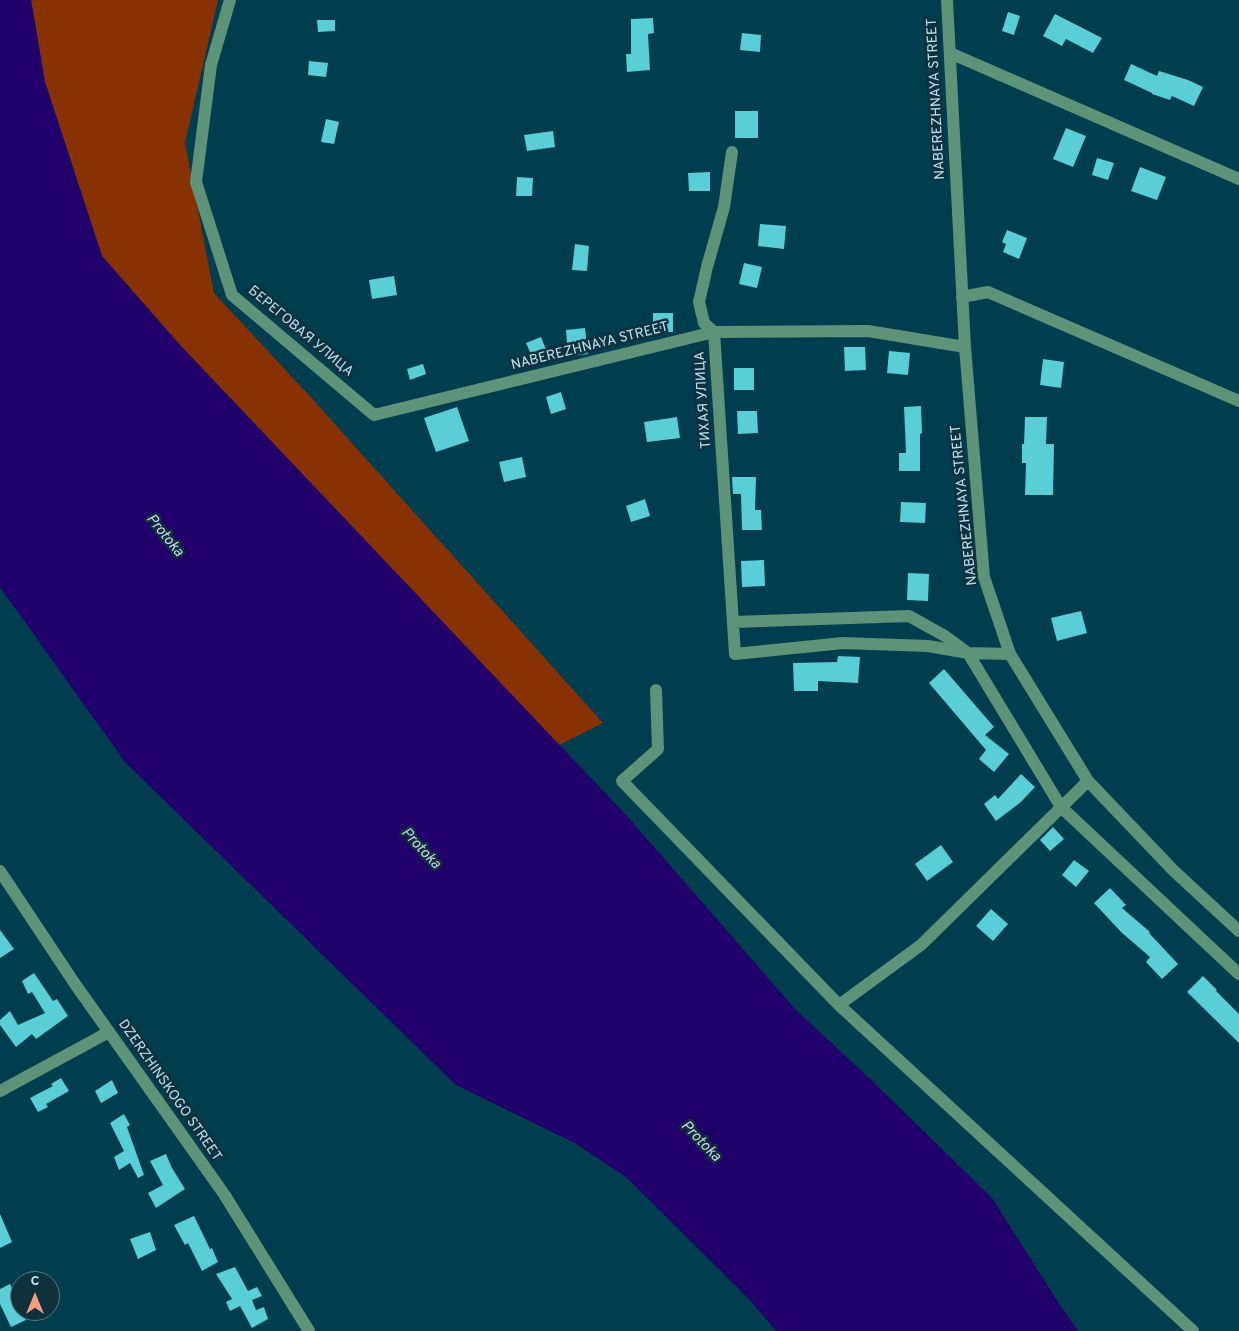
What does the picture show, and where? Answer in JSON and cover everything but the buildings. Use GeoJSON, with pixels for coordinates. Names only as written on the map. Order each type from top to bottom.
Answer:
{"type":"FeatureCollection","features":[{"type":"Feature","properties":{"kind":"street","name":"БЕРЕГОВАЯ УЛИЦА"},"geometry":{"type":"LineString","coordinates":[[230,0],[211,65],[196,182],[232,295],[374,415]]}},
{"type":"Feature","properties":{"kind":"street","name":"NABEREZHNAYA STREET"},"geometry":{"type":"LineString","coordinates":[[947,0],[965,347],[984,577],[1010,654],[1088,781],[1174,871],[1239,931]]}},
{"type":"Feature","properties":{"kind":"street"},"geometry":{"type":"LineString","coordinates":[[950,53],[1239,180]]}},
{"type":"Feature","properties":{"kind":"street","name":"ТИХАЯ УЛИЦА"},"geometry":{"type":"LineString","coordinates":[[732,152],[724,207],[699,302],[704,323],[714,332],[735,654],[843,642],[928,646],[968,653]]}},
{"type":"Feature","properties":{"kind":"street"},"geometry":{"type":"LineString","coordinates":[[962,297],[988,292],[1239,401]]}},
{"type":"Feature","properties":{"kind":"street","name":"NABEREZHNAYA STREET"},"geometry":{"type":"LineString","coordinates":[[374,415],[714,332],[868,331],[965,347]]}},
{"type":"Feature","properties":{"kind":"street"},"geometry":{"type":"LineString","coordinates":[[733,622],[909,616],[945,636],[968,653],[1061,807],[1239,974]]}},
{"type":"Feature","properties":{"kind":"street"},"geometry":{"type":"LineString","coordinates":[[968,653],[1010,654]]}},
{"type":"Feature","properties":{"kind":"street"},"geometry":{"type":"LineString","coordinates":[[656,690],[658,749],[622,781],[839,1004],[1193,1331]]}},
{"type":"Feature","properties":{"kind":"street"},"geometry":{"type":"LineString","coordinates":[[839,1004],[921,945],[1088,781]]}},
{"type":"Feature","properties":{"kind":"street","name":"DZERZHINSKOGO STREET"},"geometry":{"type":"LineString","coordinates":[[0,871],[75,984],[224,1194],[308,1331]]}},
{"type":"Feature","properties":{"kind":"street"},"geometry":{"type":"LineString","coordinates":[[0,1091],[109,1032]]}},
{"type":"Feature","properties":{"kind":"shaded area"},"geometry":{"type":"Polygon","coordinates":[[[31,0],[218,0],[185,143],[214,293],[307,393],[603,723],[559,745],[180,345],[102,256],[45,82],[31,0]]]}},
{"type":"Feature","properties":{"kind":"water","name":"Protoka"},"geometry":{"type":"Polygon","coordinates":[[[0,0],[31,0],[45,82],[102,256],[180,345],[626,815],[795,1009],[992,1198],[1078,1331],[776,1331],[748,1298],[626,1177],[575,1143],[456,1085],[125,762],[0,587],[0,0]]]}}]}
